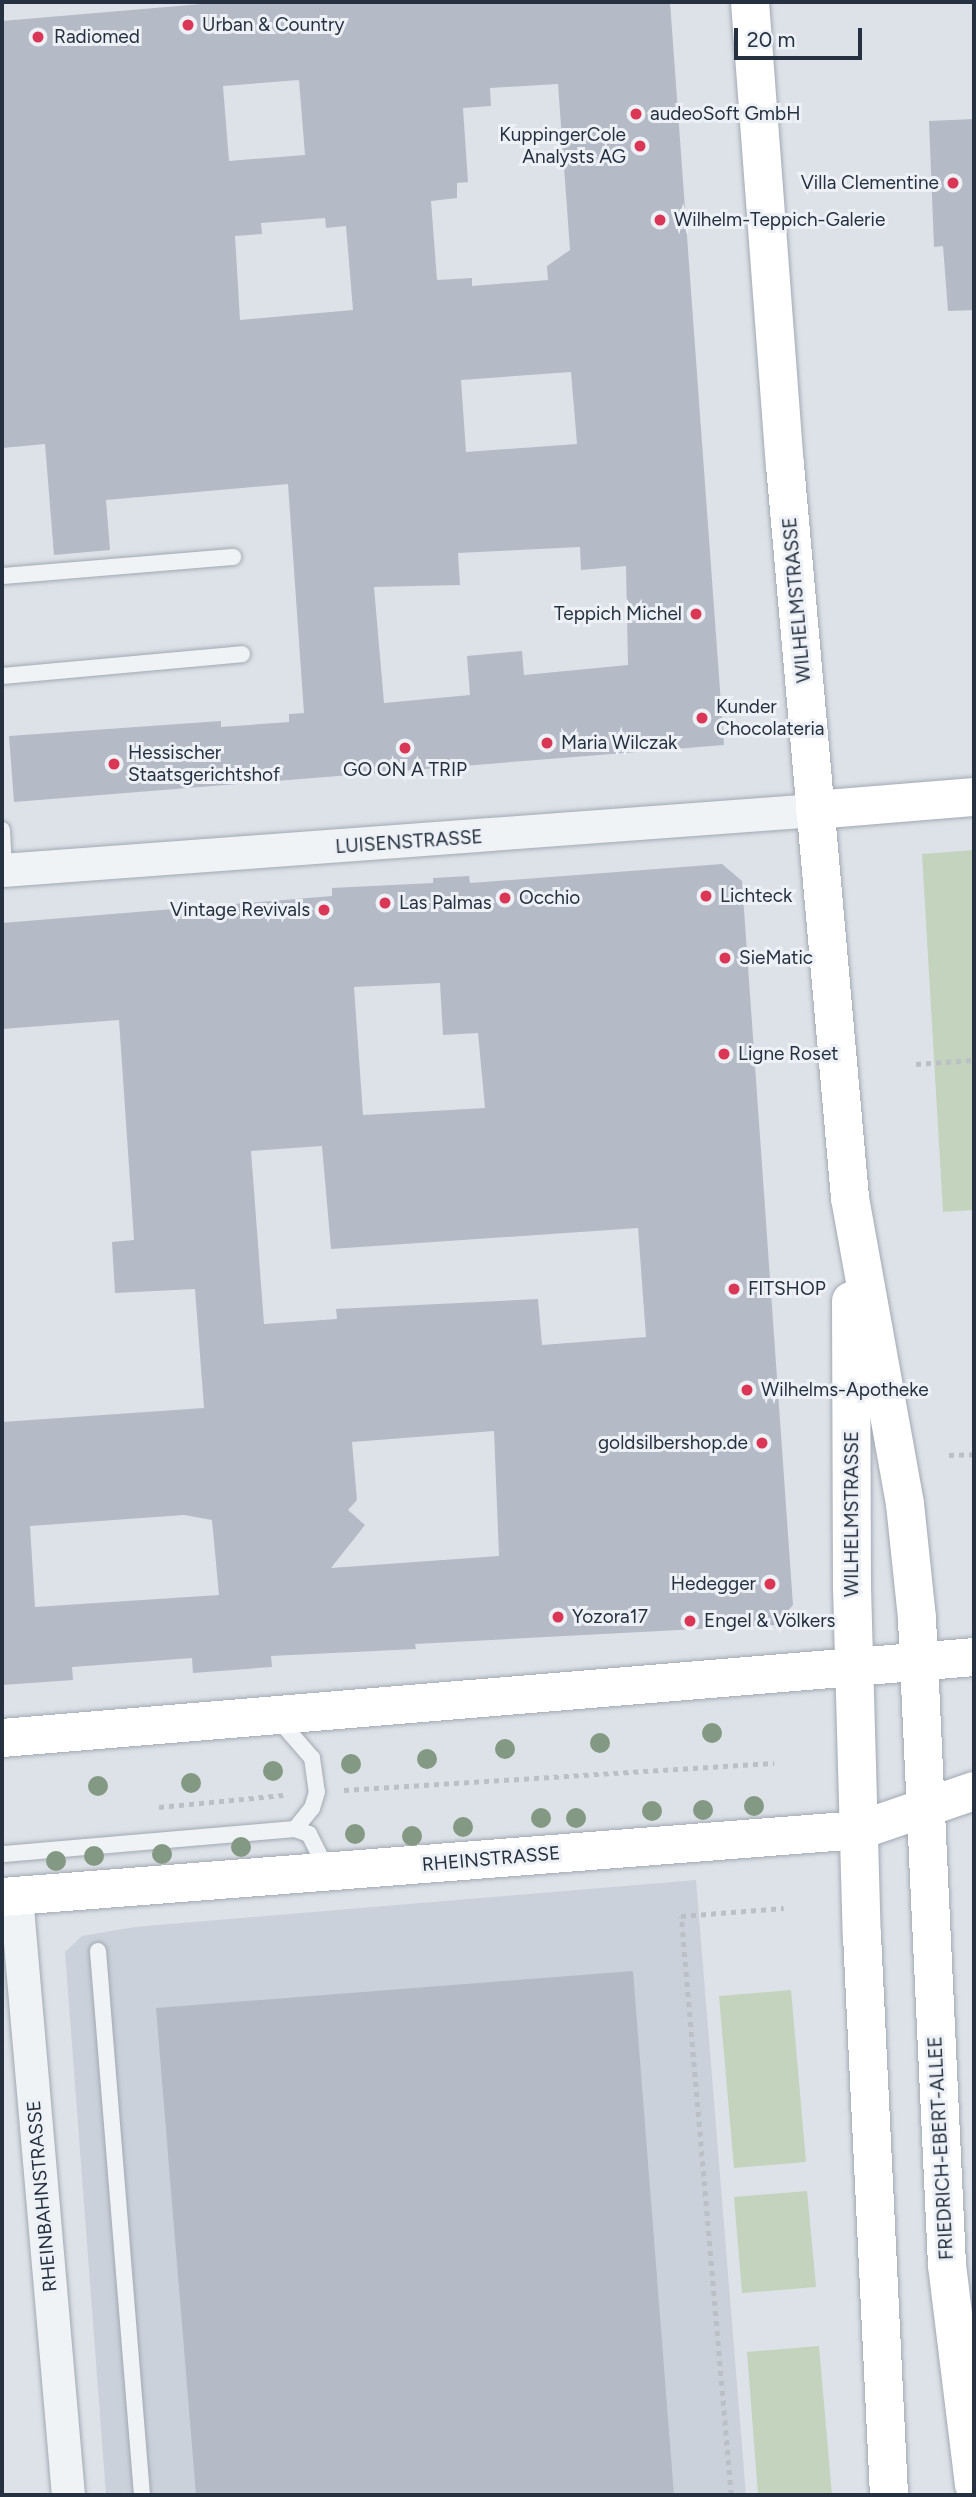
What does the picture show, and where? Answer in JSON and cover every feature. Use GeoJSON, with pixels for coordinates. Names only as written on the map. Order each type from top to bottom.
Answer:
{"type":"FeatureCollection","features":[{"type":"Feature","properties":{"kind":"main road","name":"WILHELMSTRASSE"},"geometry":{"type":"LineString","coordinates":[[750,2],[815,810],[850,1198],[854,1668],[860,1830]]}},
{"type":"Feature","properties":{"kind":"main road"},"geometry":{"type":"LineString","coordinates":[[815,810],[974,797]]}},
{"type":"Feature","properties":{"kind":"main road","name":"WILHELMSTRASSE"},"geometry":{"type":"LineString","coordinates":[[850,1198],[905,1504],[920,1662],[924,1810]]}},
{"type":"Feature","properties":{"kind":"main road"},"geometry":{"type":"LineString","coordinates":[[2,1738],[974,1657]]}},
{"type":"Feature","properties":{"kind":"main road","name":"RHEINSTRASSE"},"geometry":{"type":"LineString","coordinates":[[9,1897],[860,1830],[974,1791]]}},
{"type":"Feature","properties":{"kind":"main road","name":"FRIEDRICH-EBERT-ALLEE"},"geometry":{"type":"LineString","coordinates":[[924,1810],[947,2265],[974,2486]]}},
{"type":"Feature","properties":{"kind":"main road"},"geometry":{"type":"LineString","coordinates":[[860,1830],[889,2495]]}},
{"type":"Feature","properties":{"kind":"street","name":"LUISENSTRASSE"},"geometry":{"type":"LineString","coordinates":[[3,870],[815,810]]}},
{"type":"Feature","properties":{"kind":"street","name":"RHEINBAHNSTRASSE"},"geometry":{"type":"LineString","coordinates":[[9,1897],[68,2495]]}},
{"type":"Feature","properties":{"kind":"lane"},"geometry":{"type":"LineString","coordinates":[[2,576],[233,557]]}},
{"type":"Feature","properties":{"kind":"lane"},"geometry":{"type":"LineString","coordinates":[[2,676],[242,654]]}},
{"type":"Feature","properties":{"kind":"lane"},"geometry":{"type":"LineString","coordinates":[[2,830],[3,870]]}},
{"type":"Feature","properties":{"kind":"lane"},"geometry":{"type":"LineString","coordinates":[[274,1716],[312,1758],[317,1792],[312,1808],[295,1829]]}},
{"type":"Feature","properties":{"kind":"lane"},"geometry":{"type":"LineString","coordinates":[[4,1854],[295,1829],[309,1834],[328,1872]]}},
{"type":"Feature","properties":{"kind":"lane"},"geometry":{"type":"LineString","coordinates":[[99,1951],[142,2495]]}},
{"type":"Feature","properties":{"kind":"path"},"geometry":{"type":"LineString","coordinates":[[916,1064],[974,1060]]}},
{"type":"Feature","properties":{"kind":"path"},"geometry":{"type":"LineString","coordinates":[[949,1455],[974,1454]]}},
{"type":"Feature","properties":{"kind":"path"},"geometry":{"type":"LineString","coordinates":[[153,1808],[317,1792],[774,1763]]}},
{"type":"Feature","properties":{"kind":"path"},"geometry":{"type":"LineString","coordinates":[[731,2495],[681,1916],[784,1908]]}},
{"type":"Feature","properties":{"kind":"shaded area"},"geometry":{"type":"Polygon","coordinates":[[[696,1880],[746,2495],[106,2495],[65,1952],[82,1936],[135,1927],[696,1880]]]}},
{"type":"Feature","properties":{"kind":"green space"},"geometry":{"type":"Polygon","coordinates":[[[974,850],[974,1210],[943,1212],[922,854],[974,850]]]}},
{"type":"Feature","properties":{"kind":"green space"},"geometry":{"type":"Polygon","coordinates":[[[791,1990],[806,2162],[734,2168],[719,1996],[791,1990]]]}},
{"type":"Feature","properties":{"kind":"green space"},"geometry":{"type":"Polygon","coordinates":[[[807,2191],[816,2287],[742,2293],[734,2197],[807,2191]]]}},
{"type":"Feature","properties":{"kind":"green space"},"geometry":{"type":"Polygon","coordinates":[[[819,2346],[832,2495],[758,2495],[747,2352],[819,2346]]]}},
{"type":"Feature","properties":{"kind":"building"},"geometry":{"type":"Polygon","coordinates":[[[225,2],[670,2],[724,745],[14,802],[9,736],[221,721],[221,727],[289,722],[289,714],[304,713],[288,484],[106,500],[110,550],[54,555],[45,444],[2,448],[2,21],[225,2]],[[299,80],[223,86],[229,161],[305,155],[299,80]],[[558,84],[490,88],[491,106],[463,108],[468,182],[457,183],[457,198],[431,201],[437,280],[472,278],[472,286],[548,280],[547,266],[570,250],[558,84]],[[325,218],[261,223],[262,234],[235,236],[240,320],[353,310],[346,226],[326,228],[325,218]],[[571,372],[461,380],[466,452],[577,444],[571,372]],[[580,547],[458,553],[460,585],[374,587],[384,703],[470,695],[467,656],[522,651],[524,675],[628,665],[626,566],[581,570],[580,547]]]}},
{"type":"Feature","properties":{"kind":"building","name":"Villa Clementine"},"geometry":{"type":"Polygon","coordinates":[[[974,119],[974,310],[948,311],[943,246],[934,247],[929,121],[974,119]]]}},
{"type":"Feature","properties":{"kind":"building"},"geometry":{"type":"Polygon","coordinates":[[[722,864],[742,881],[793,1605],[775,1625],[415,1644],[416,1649],[271,1656],[272,1667],[193,1673],[192,1658],[72,1667],[73,1680],[2,1685],[2,1422],[204,1408],[195,1289],[115,1293],[112,1242],[134,1240],[119,1020],[2,1029],[2,923],[332,896],[332,888],[433,883],[433,878],[469,876],[470,883],[722,864]],[[440,983],[354,987],[363,1115],[485,1108],[478,1033],[443,1035],[440,983]],[[322,1146],[251,1151],[264,1324],[337,1319],[336,1309],[538,1299],[542,1345],[646,1337],[638,1228],[331,1249],[322,1146]],[[494,1431],[352,1442],[357,1500],[348,1510],[365,1525],[331,1568],[499,1556],[494,1431]],[[184,1515],[30,1526],[35,1607],[219,1595],[212,1520],[184,1515]]]}},
{"type":"Feature","properties":{"kind":"building"},"geometry":{"type":"Polygon","coordinates":[[[633,1971],[674,2495],[196,2495],[156,2008],[633,1971]]]}},
{"type":"Feature","properties":{"kind":"place","name":"Urban & Country"},"geometry":{"type":"Point","coordinates":[188,25]}},
{"type":"Feature","properties":{"kind":"place","name":"Radiomed"},"geometry":{"type":"Point","coordinates":[38,37]}},
{"type":"Feature","properties":{"kind":"place","name":"audeoSoft GmbH"},"geometry":{"type":"Point","coordinates":[636,114]}},
{"type":"Feature","properties":{"kind":"place","name":"KuppingerCole Analysts AG"},"geometry":{"type":"Point","coordinates":[640,146]}},
{"type":"Feature","properties":{"kind":"place","name":"Villa Clementine"},"geometry":{"type":"Point","coordinates":[953,183]}},
{"type":"Feature","properties":{"kind":"place","name":"Wilhelm-Teppich-Galerie"},"geometry":{"type":"Point","coordinates":[660,220]}},
{"type":"Feature","properties":{"kind":"place","name":"Teppich Michel"},"geometry":{"type":"Point","coordinates":[696,614]}},
{"type":"Feature","properties":{"kind":"place","name":"Kunder Chocolateria"},"geometry":{"type":"Point","coordinates":[702,718]}},
{"type":"Feature","properties":{"kind":"place","name":"Maria Wilczak"},"geometry":{"type":"Point","coordinates":[547,743]}},
{"type":"Feature","properties":{"kind":"place","name":"GO ON A TRIP"},"geometry":{"type":"Point","coordinates":[405,748]}},
{"type":"Feature","properties":{"kind":"place","name":"Hessischer Staatsgerichtshof"},"geometry":{"type":"Point","coordinates":[114,764]}},
{"type":"Feature","properties":{"kind":"place","name":"Lichteck"},"geometry":{"type":"Point","coordinates":[706,896]}},
{"type":"Feature","properties":{"kind":"place","name":"Occhio"},"geometry":{"type":"Point","coordinates":[505,898]}},
{"type":"Feature","properties":{"kind":"place","name":"Las Palmas"},"geometry":{"type":"Point","coordinates":[385,903]}},
{"type":"Feature","properties":{"kind":"place","name":"Vintage Revivals"},"geometry":{"type":"Point","coordinates":[324,910]}},
{"type":"Feature","properties":{"kind":"place","name":"SieMatic"},"geometry":{"type":"Point","coordinates":[725,958]}},
{"type":"Feature","properties":{"kind":"place","name":"Ligne Roset"},"geometry":{"type":"Point","coordinates":[724,1054]}},
{"type":"Feature","properties":{"kind":"place","name":"FITSHOP"},"geometry":{"type":"Point","coordinates":[734,1289]}},
{"type":"Feature","properties":{"kind":"place","name":"Wilhelms-Apotheke"},"geometry":{"type":"Point","coordinates":[747,1390]}},
{"type":"Feature","properties":{"kind":"place","name":"goldsilbershop.de"},"geometry":{"type":"Point","coordinates":[762,1443]}},
{"type":"Feature","properties":{"kind":"place","name":"Hedegger"},"geometry":{"type":"Point","coordinates":[770,1584]}},
{"type":"Feature","properties":{"kind":"place","name":"Yozora17"},"geometry":{"type":"Point","coordinates":[558,1617]}},
{"type":"Feature","properties":{"kind":"place","name":"Engel & Völkers"},"geometry":{"type":"Point","coordinates":[690,1621]}}]}
